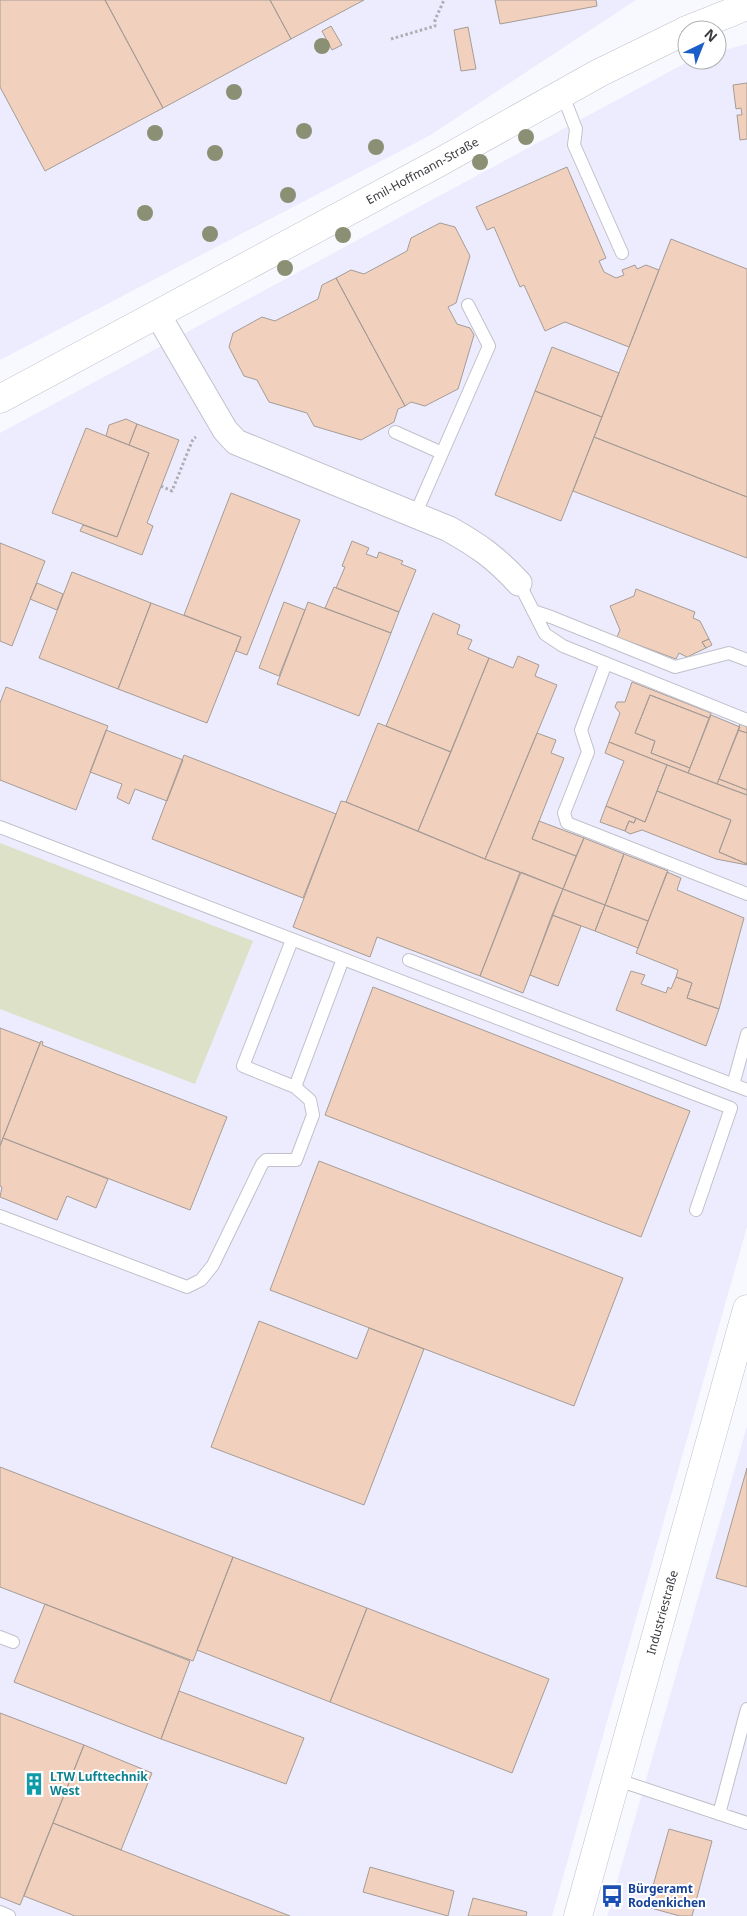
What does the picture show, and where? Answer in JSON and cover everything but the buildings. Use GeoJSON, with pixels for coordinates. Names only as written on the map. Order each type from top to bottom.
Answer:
{"type":"FeatureCollection","features":[{"type":"Feature","properties":{"kind":"street","name":"Emil-Hoffmann-Straße"},"geometry":{"type":"LineString","coordinates":[[712,20],[747,6]]}},
{"type":"Feature","properties":{"kind":"street","name":"Emil-Hoffmann-Straße"},"geometry":{"type":"LineString","coordinates":[[0,399],[440,162],[599,73],[677,35]]}},
{"type":"Feature","properties":{"kind":"street"},"geometry":{"type":"LineString","coordinates":[[158,315],[220,422],[232,438],[242,446],[449,529],[480,546],[498,560],[519,582]]}},
{"type":"Feature","properties":{"kind":"street","name":"Industriestraße"},"geometry":{"type":"LineString","coordinates":[[578,1916],[747,1309]]}},
{"type":"Feature","properties":{"kind":"lane"},"geometry":{"type":"LineString","coordinates":[[562,93],[576,129],[574,145],[622,253]]}},
{"type":"Feature","properties":{"kind":"lane"},"geometry":{"type":"LineString","coordinates":[[415,515],[489,346],[468,305]]}},
{"type":"Feature","properties":{"kind":"lane"},"geometry":{"type":"LineString","coordinates":[[395,432],[442,453]]}},
{"type":"Feature","properties":{"kind":"lane"},"geometry":{"type":"LineString","coordinates":[[519,582],[545,634],[563,646],[747,720]]}},
{"type":"Feature","properties":{"kind":"lane"},"geometry":{"type":"LineString","coordinates":[[533,611],[675,667],[729,653],[747,660]]}},
{"type":"Feature","properties":{"kind":"lane"},"geometry":{"type":"LineString","coordinates":[[606,664],[581,730],[588,752],[564,813],[567,823],[747,894]]}},
{"type":"Feature","properties":{"kind":"lane"},"geometry":{"type":"LineString","coordinates":[[0,827],[731,1108],[696,1210]]}},
{"type":"Feature","properties":{"kind":"lane"},"geometry":{"type":"LineString","coordinates":[[0,1216],[187,1287],[201,1280],[213,1265],[262,1164],[266,1160],[296,1160],[313,1115],[310,1100],[295,1087],[243,1066],[292,940]]}},
{"type":"Feature","properties":{"kind":"lane"},"geometry":{"type":"LineString","coordinates":[[295,1087],[343,959]]}},
{"type":"Feature","properties":{"kind":"lane"},"geometry":{"type":"LineString","coordinates":[[409,960],[747,1090]]}},
{"type":"Feature","properties":{"kind":"lane"},"geometry":{"type":"LineString","coordinates":[[733,1085],[747,1034]]}},
{"type":"Feature","properties":{"kind":"lane"},"geometry":{"type":"LineString","coordinates":[[0,1637],[13,1642]]}},
{"type":"Feature","properties":{"kind":"lane"},"geometry":{"type":"LineString","coordinates":[[718,1814],[747,1709]]}},
{"type":"Feature","properties":{"kind":"lane"},"geometry":{"type":"LineString","coordinates":[[615,1779],[747,1823]]}},
{"type":"Feature","properties":{"kind":"lane"},"geometry":{"type":"LineString","coordinates":[[0,1912],[9,1916]]}},
{"type":"Feature","properties":{"kind":"path"},"geometry":{"type":"LineString","coordinates":[[391,39],[435,26],[435,20],[444,0]]}},
{"type":"Feature","properties":{"kind":"path"},"geometry":{"type":"LineString","coordinates":[[161,486],[172,491],[193,438],[220,422]]}},
{"type":"Feature","properties":{"kind":"shaded area"},"geometry":{"type":"Polygon","coordinates":[[[0,0],[636,0],[429,136],[0,360],[0,0]]]}},
{"type":"Feature","properties":{"kind":"shaded area"},"geometry":{"type":"Polygon","coordinates":[[[747,44],[747,1227],[552,1916],[0,1916],[0,433],[677,68],[677,70],[727,70],[727,49],[747,44]]]}},
{"type":"Feature","properties":{"kind":"shaded area"},"geometry":{"type":"Polygon","coordinates":[[[747,1426],[747,1916],[607,1916],[747,1426]]]}},
{"type":"Feature","properties":{"kind":"green space"},"geometry":{"type":"Polygon","coordinates":[[[0,843],[253,941],[195,1084],[0,1009],[0,843]]]}},
{"type":"Feature","properties":{"kind":"place","name":"LTW Lufttechnik West"},"geometry":{"type":"Point","coordinates":[34,1784]}},
{"type":"Feature","properties":{"kind":"place","name":"Bürgeramt Rodenkichen"},"geometry":{"type":"Point","coordinates":[612,1896]}}]}
